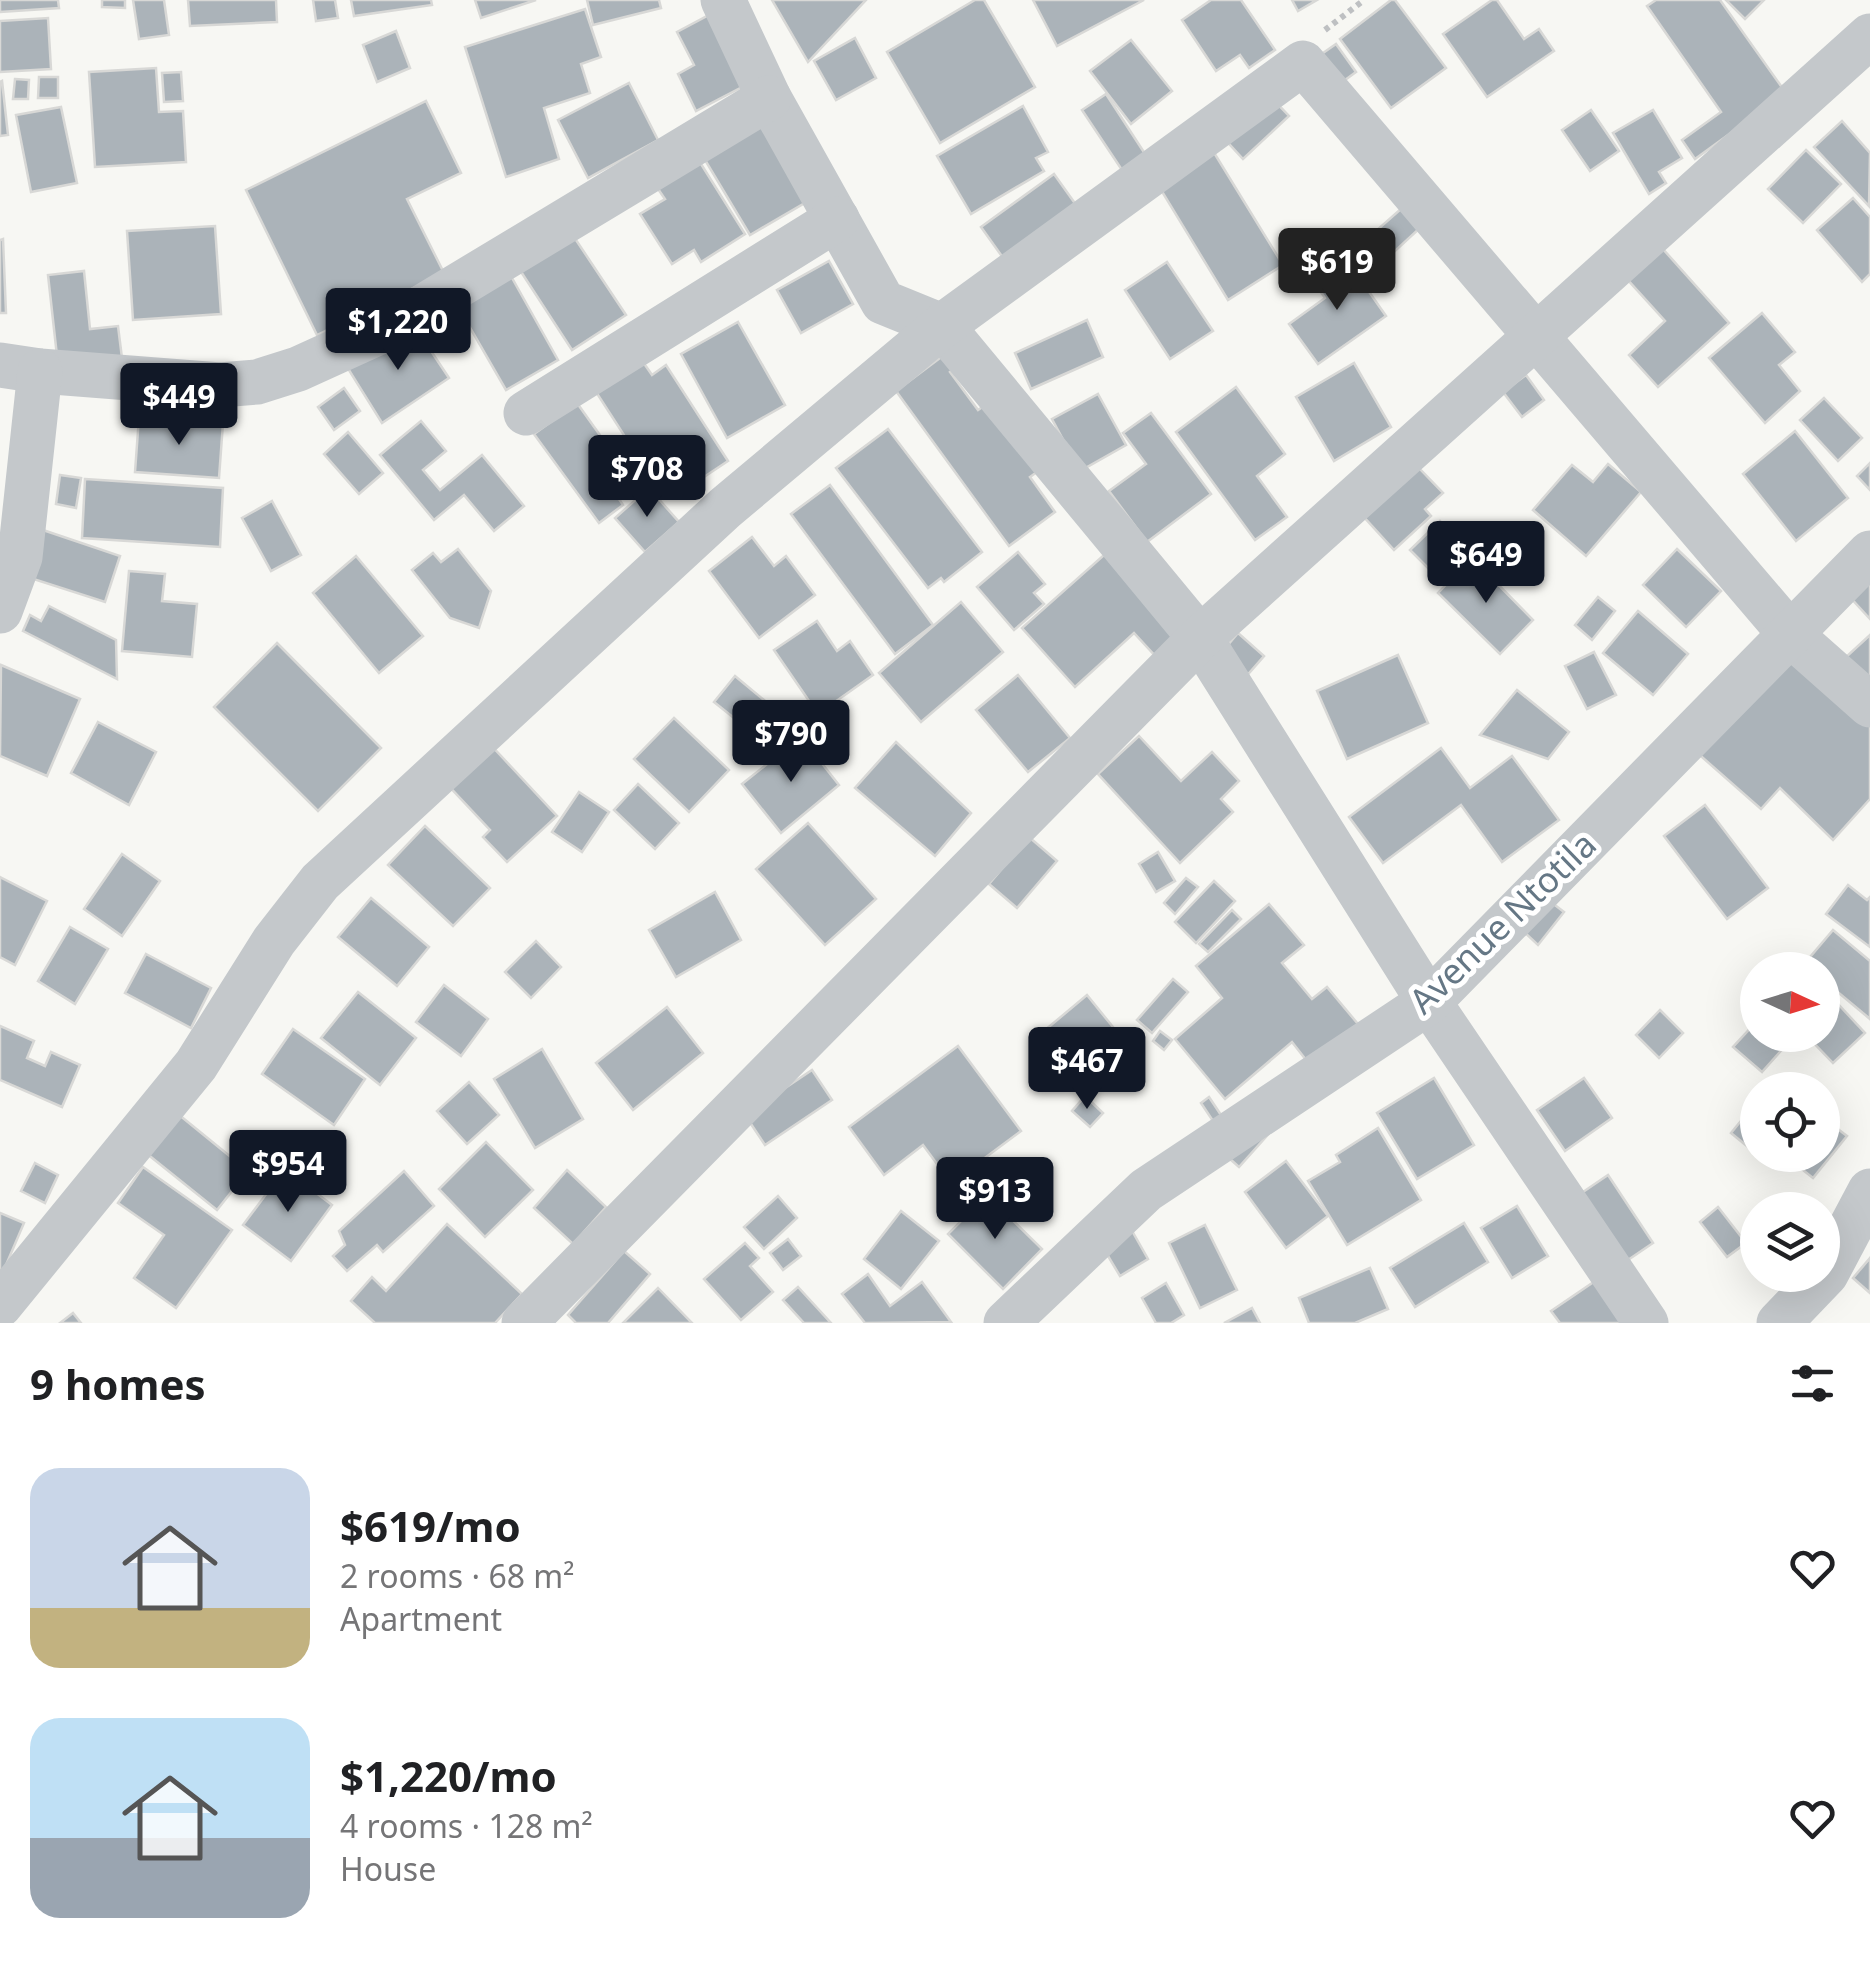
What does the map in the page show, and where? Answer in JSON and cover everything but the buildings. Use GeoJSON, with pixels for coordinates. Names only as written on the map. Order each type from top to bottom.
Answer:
{"type":"FeatureCollection","features":[{"type":"Feature","properties":{"kind":"street"},"geometry":{"type":"LineString","coordinates":[[723,0],[768,98],[884,302],[942,326],[1200,638],[1430,1002],[1646,1323]]}},
{"type":"Feature","properties":{"kind":"street"},"geometry":{"type":"LineString","coordinates":[[524,1323],[1200,638],[1870,36]]}},
{"type":"Feature","properties":{"kind":"street"},"geometry":{"type":"LineString","coordinates":[[0,1305],[196,1066],[274,940],[320,882],[724,508],[942,326],[1302,63],[1791,634],[1870,706]]}},
{"type":"Feature","properties":{"kind":"street"},"geometry":{"type":"LineString","coordinates":[[0,611],[20,557],[20,368],[220,385],[257,382],[298,369],[386,329],[768,98]]}},
{"type":"Feature","properties":{"kind":"street"},"geometry":{"type":"LineString","coordinates":[[526,413],[837,220]]}},
{"type":"Feature","properties":{"kind":"street","name":"Avenue Ntotila"},"geometry":{"type":"LineString","coordinates":[[1006,1323],[1146,1190],[1430,1002],[1870,554]]}},
{"type":"Feature","properties":{"kind":"street"},"geometry":{"type":"LineString","coordinates":[[1779,1323],[1826,1274],[1870,1191]]}}]}
